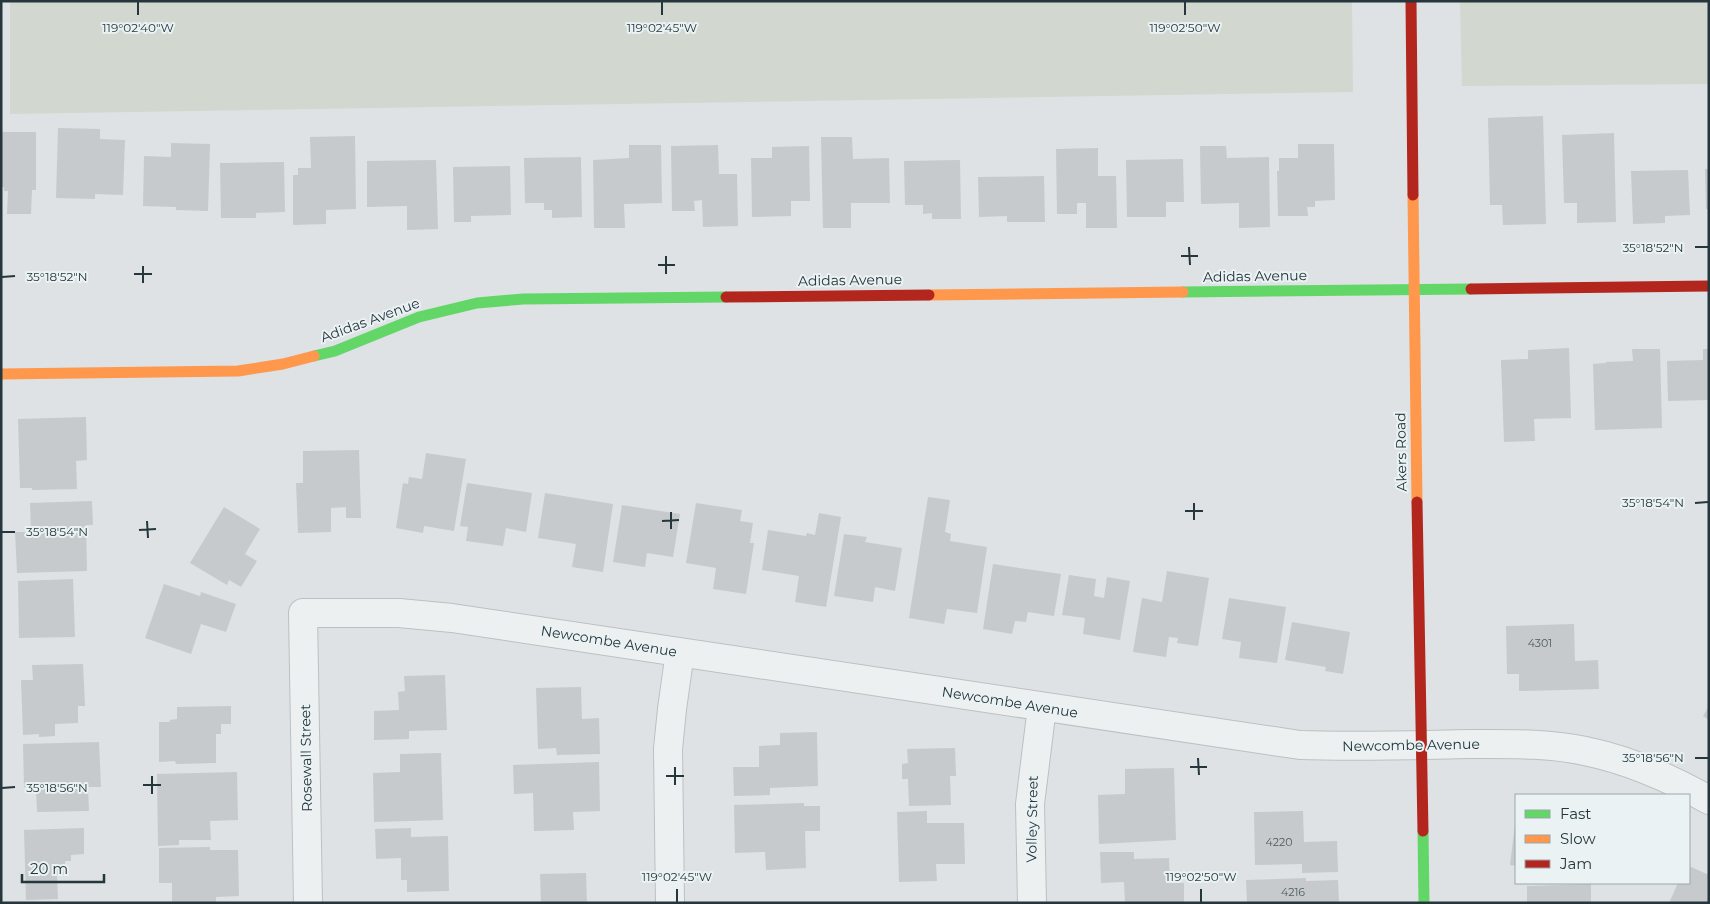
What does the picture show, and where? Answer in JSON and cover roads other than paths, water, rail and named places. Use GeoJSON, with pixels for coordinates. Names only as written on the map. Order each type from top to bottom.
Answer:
{"type":"FeatureCollection","features":[{"type":"Feature","properties":{"kind":"street","name":"Akers Road"},"geometry":{"type":"LineString","coordinates":[[1411,1],[1424,903]]}},
{"type":"Feature","properties":{"kind":"street","name":"Adidas Avenue"},"geometry":{"type":"LineString","coordinates":[[1,374],[238,371],[284,364],[334,351],[419,317],[477,303],[523,299],[1709,286]]}},
{"type":"Feature","properties":{"kind":"street","name":"Newcombe Avenue"},"geometry":{"type":"LineString","coordinates":[[303,613],[399,613],[452,618],[1300,745],[1532,744],[1584,750],[1635,764],[1684,786],[1709,800]]}},
{"type":"Feature","properties":{"kind":"street","name":"Rosewall Street"},"geometry":{"type":"LineString","coordinates":[[303,613],[308,903]]}},
{"type":"Feature","properties":{"kind":"street"},"geometry":{"type":"LineString","coordinates":[[670,903],[668,749],[680,652]]}},
{"type":"Feature","properties":{"kind":"street","name":"Volley Street"},"geometry":{"type":"LineString","coordinates":[[1032,903],[1030,804],[1042,707]]}}]}
